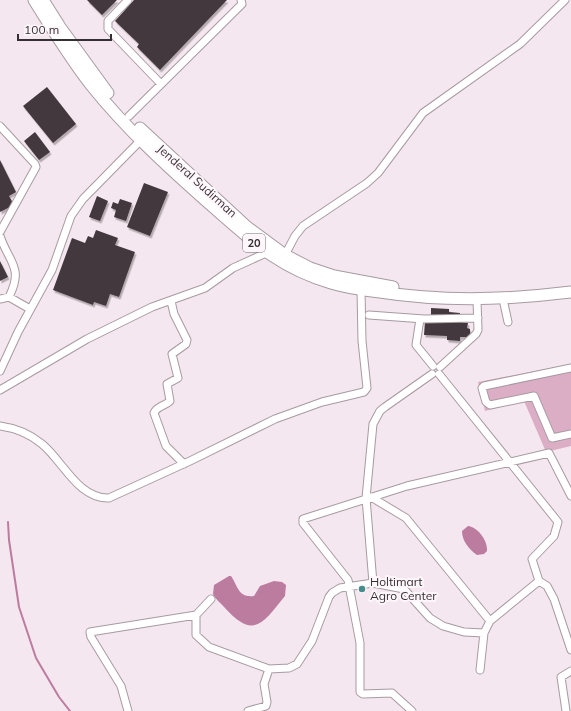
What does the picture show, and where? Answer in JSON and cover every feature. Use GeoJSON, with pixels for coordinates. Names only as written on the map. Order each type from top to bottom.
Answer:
{"type":"FeatureCollection","features":[{"type":"Feature","properties":{"kind":"highway","name":"20"},"geometry":{"type":"LineString","coordinates":[[34,0],[74,62],[92,86],[141,140],[181,179],[266,253],[307,275],[332,284],[361,290],[420,298],[476,296],[503,299],[571,292]]}},
{"type":"Feature","properties":{"kind":"highway","name":"Jenderal Sudirman"},"geometry":{"type":"LineString","coordinates":[[43,0],[80,57],[146,135],[247,226],[285,255],[310,268],[358,281],[476,296],[571,285]]}},
{"type":"Feature","properties":{"kind":"street"},"geometry":{"type":"LineString","coordinates":[[128,0],[108,21],[108,29],[161,84]]}},
{"type":"Feature","properties":{"kind":"street"},"geometry":{"type":"LineString","coordinates":[[129,116],[242,4],[242,0]]}},
{"type":"Feature","properties":{"kind":"street"},"geometry":{"type":"LineString","coordinates":[[285,255],[295,236],[303,226],[367,183],[378,173],[423,113],[520,44],[565,0]]}},
{"type":"Feature","properties":{"kind":"street"},"geometry":{"type":"LineString","coordinates":[[0,126],[36,165],[35,170],[0,232]]}},
{"type":"Feature","properties":{"kind":"street"},"geometry":{"type":"LineString","coordinates":[[0,371],[30,309],[52,270],[68,222],[75,210],[96,185],[141,140]]}},
{"type":"Feature","properties":{"kind":"street"},"geometry":{"type":"LineString","coordinates":[[0,236],[16,274],[15,285],[9,297]]}},
{"type":"Feature","properties":{"kind":"street"},"geometry":{"type":"LineString","coordinates":[[0,390],[87,340],[152,307],[171,302],[206,288],[233,268],[266,253]]}},
{"type":"Feature","properties":{"kind":"street"},"geometry":{"type":"LineString","coordinates":[[0,426],[24,433],[41,443],[84,490],[98,497],[109,498],[184,464],[275,419],[322,402],[366,390],[362,341],[361,290]]}},
{"type":"Feature","properties":{"kind":"street"},"geometry":{"type":"LineString","coordinates":[[373,583],[369,498],[373,424],[376,418],[389,404],[436,370],[474,337],[478,330],[476,296]]}},
{"type":"Feature","properties":{"kind":"street"},"geometry":{"type":"LineString","coordinates":[[0,299],[9,297],[30,309]]}},
{"type":"Feature","properties":{"kind":"street"},"geometry":{"type":"LineString","coordinates":[[503,299],[508,322]]}},
{"type":"Feature","properties":{"kind":"street"},"geometry":{"type":"LineString","coordinates":[[171,302],[174,314],[187,340],[186,344],[172,354],[178,378],[167,384],[170,401],[156,409],[154,412],[166,446],[184,464]]}},
{"type":"Feature","properties":{"kind":"street"},"geometry":{"type":"LineString","coordinates":[[369,315],[420,319],[478,318]]}},
{"type":"Feature","properties":{"kind":"street"},"geometry":{"type":"LineString","coordinates":[[420,319],[416,345],[558,522],[554,536],[532,559],[539,581],[547,586],[554,599],[571,650]]}},
{"type":"Feature","properties":{"kind":"street"},"geometry":{"type":"LineString","coordinates":[[571,368],[484,386],[482,388],[486,402],[490,405],[534,396],[552,438],[571,434]]}},
{"type":"Feature","properties":{"kind":"street"},"geometry":{"type":"LineString","coordinates":[[412,711],[394,694],[363,694],[359,690],[360,643],[348,580],[302,520],[369,498],[466,471],[510,463],[549,453],[571,496]]}},
{"type":"Feature","properties":{"kind":"street"},"geometry":{"type":"LineString","coordinates":[[369,498],[406,518],[490,621]]}},
{"type":"Feature","properties":{"kind":"street"},"geometry":{"type":"LineString","coordinates":[[480,670],[484,633],[490,621],[539,581]]}},
{"type":"Feature","properties":{"kind":"street"},"geometry":{"type":"LineString","coordinates":[[196,615],[196,635],[209,647],[269,669],[289,668],[297,664],[312,641],[329,597],[336,590],[350,586],[373,583],[404,589],[430,618],[443,626],[464,632],[484,633]]}},
{"type":"Feature","properties":{"kind":"street"},"geometry":{"type":"LineString","coordinates":[[128,711],[121,686],[91,637],[90,632],[196,615],[211,600]]}},
{"type":"Feature","properties":{"kind":"street"},"geometry":{"type":"LineString","coordinates":[[248,711],[266,706],[267,702],[264,684],[269,669]]}},
{"type":"Feature","properties":{"kind":"street"},"geometry":{"type":"LineString","coordinates":[[566,711],[561,677],[571,671]]}},
{"type":"Feature","properties":{"kind":"shaded area"},"geometry":{"type":"Polygon","coordinates":[[[571,364],[571,446],[546,452],[524,401],[485,411],[478,382],[571,364]]]}},
{"type":"Feature","properties":{"kind":"shaded area"},"geometry":{"type":"Polygon","coordinates":[[[468,526],[472,527],[482,535],[487,547],[487,551],[484,554],[477,555],[465,541],[462,531],[468,526]]]}},
{"type":"Feature","properties":{"kind":"shaded area"},"geometry":{"type":"Polygon","coordinates":[[[231,576],[239,590],[245,595],[254,596],[260,586],[274,581],[282,582],[286,585],[285,596],[270,614],[258,624],[251,625],[244,623],[235,618],[213,594],[214,585],[231,576]]]}},
{"type":"Feature","properties":{"kind":"building"},"geometry":{"type":"Polygon","coordinates":[[[87,0],[117,0],[102,15],[87,0]]]}},
{"type":"Feature","properties":{"kind":"building"},"geometry":{"type":"Polygon","coordinates":[[[134,0],[227,0],[160,70],[137,47],[139,44],[115,21],[134,0]]]}},
{"type":"Feature","properties":{"kind":"building"},"geometry":{"type":"Polygon","coordinates":[[[47,87],[76,124],[53,143],[23,106],[47,87]]]}},
{"type":"Feature","properties":{"kind":"building"},"geometry":{"type":"Polygon","coordinates":[[[35,132],[50,152],[39,160],[24,141],[35,132]]]}},
{"type":"Feature","properties":{"kind":"building"},"geometry":{"type":"Polygon","coordinates":[[[0,160],[16,192],[9,196],[14,205],[0,212],[0,160]]]}},
{"type":"Feature","properties":{"kind":"building"},"geometry":{"type":"Polygon","coordinates":[[[144,183],[168,192],[150,236],[127,227],[144,183]]]}},
{"type":"Feature","properties":{"kind":"building"},"geometry":{"type":"Polygon","coordinates":[[[97,196],[108,201],[100,221],[89,217],[97,196]]]}},
{"type":"Feature","properties":{"kind":"building"},"geometry":{"type":"Polygon","coordinates":[[[120,199],[132,203],[126,221],[114,217],[116,210],[111,208],[113,202],[118,204],[120,199]]]}},
{"type":"Feature","properties":{"kind":"building"},"geometry":{"type":"Polygon","coordinates":[[[96,230],[118,238],[115,245],[135,252],[119,297],[110,294],[106,306],[94,302],[93,305],[53,290],[72,238],[85,243],[88,236],[93,238],[96,230]]]}},
{"type":"Feature","properties":{"kind":"building"},"geometry":{"type":"Polygon","coordinates":[[[0,261],[8,277],[0,281],[0,261]]]}},
{"type":"Feature","properties":{"kind":"building"},"geometry":{"type":"Polygon","coordinates":[[[431,308],[449,309],[449,312],[460,313],[460,322],[468,323],[467,328],[470,329],[470,337],[460,337],[460,341],[447,340],[447,336],[424,335],[425,321],[431,316],[431,308]]]}},
{"type":"Feature","properties":{"kind":"waterway"},"geometry":{"type":"LineString","coordinates":[[8,522],[9,540],[19,607],[36,658],[59,697],[70,711]]}},
{"type":"Feature","properties":{"kind":"place","name":"Holtimart Agro Center"},"geometry":{"type":"Point","coordinates":[362,589]}}]}
